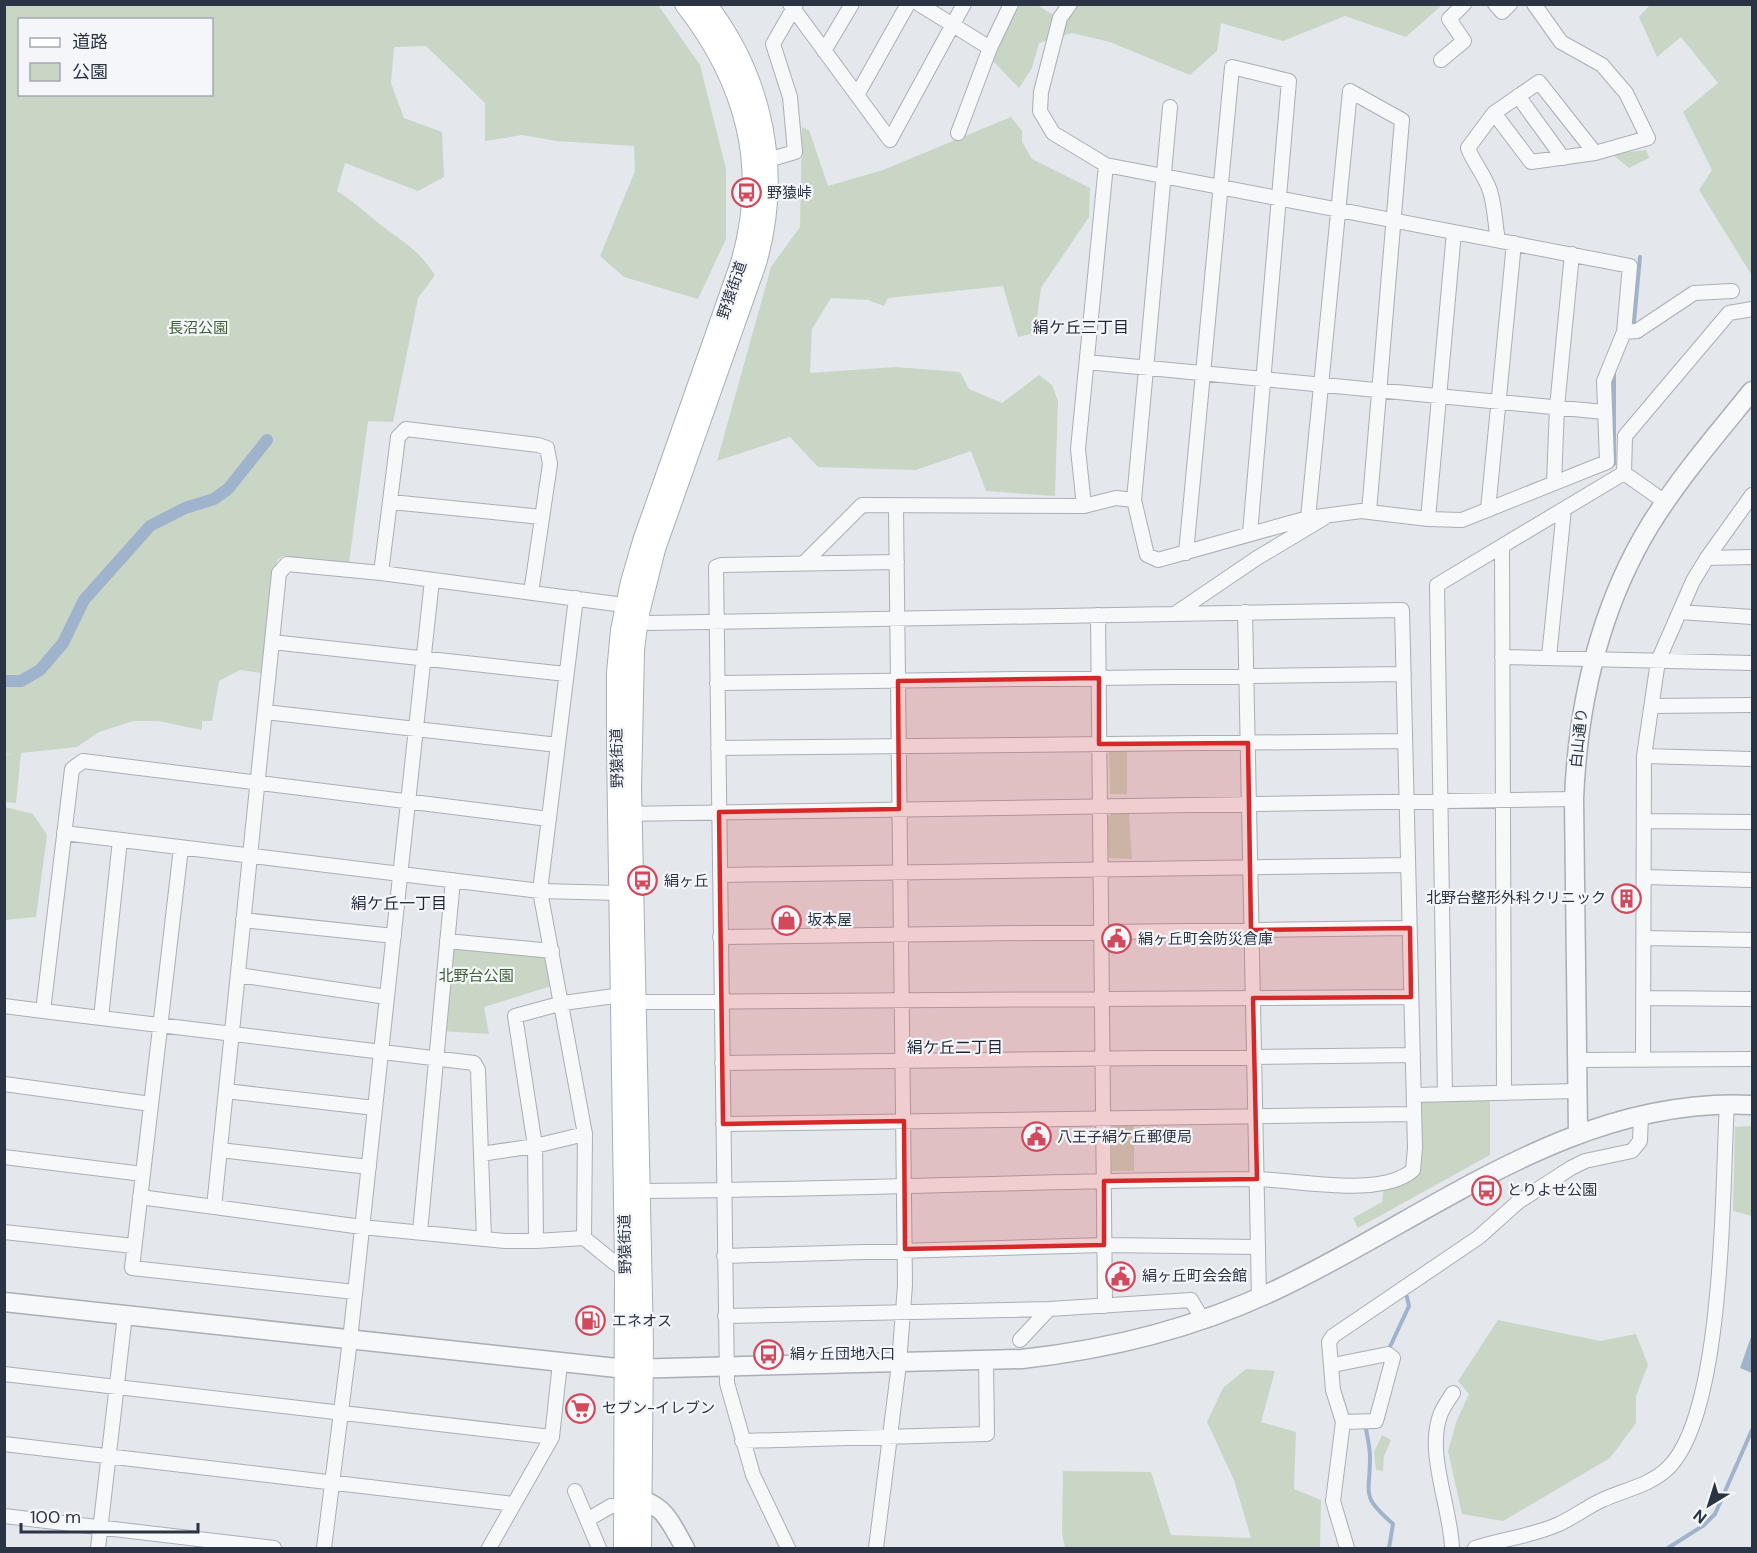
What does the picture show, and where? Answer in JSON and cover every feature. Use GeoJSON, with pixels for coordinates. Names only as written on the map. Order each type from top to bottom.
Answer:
{"type":"FeatureCollection","features":[{"type":"Feature","properties":{"kind":"main road","name":"野猿街道"},"geometry":{"type":"LineString","coordinates":[[631,612],[761,247],[767,213],[768,160],[765,133],[750,82],[736,51],[711,13],[686,4]]}},
{"type":"Feature","properties":{"kind":"main road","name":"野猿街道"},"geometry":{"type":"LineString","coordinates":[[634,1369],[625,1265],[629,998],[619,893],[631,676],[631,612],[642,541],[741,263],[752,216],[752,160],[745,116],[711,13]]}},
{"type":"Feature","properties":{"kind":"main road","name":"野猿街道"},"geometry":{"type":"LineString","coordinates":[[624,1548],[631,1500],[639,1191],[629,998],[625,814]]}},
{"type":"Feature","properties":{"kind":"main road","name":"野猿街道"},"geometry":{"type":"LineString","coordinates":[[631,1500],[641,1548]]}},
{"type":"Feature","properties":{"kind":"street"},"geometry":{"type":"LineString","coordinates":[[825,51],[852,4]]}},
{"type":"Feature","properties":{"kind":"street"},"geometry":{"type":"LineString","coordinates":[[857,95],[908,4]]}},
{"type":"Feature","properties":{"kind":"street"},"geometry":{"type":"LineString","coordinates":[[919,4],[990,48]]}},
{"type":"Feature","properties":{"kind":"street"},"geometry":{"type":"LineString","coordinates":[[768,160],[795,152],[790,97],[773,44],[793,6],[890,140],[964,4]]}},
{"type":"Feature","properties":{"kind":"street"},"geometry":{"type":"LineString","coordinates":[[958,133],[990,48],[1011,4]]}},
{"type":"Feature","properties":{"kind":"street"},"geometry":{"type":"LineString","coordinates":[[1070,4],[1060,18],[1041,92],[1040,111],[1053,133],[1106,165],[1166,176],[1339,210],[1395,220],[1454,232],[1515,243],[1630,266],[1624,332],[1604,381],[1607,462],[1462,520],[1428,519],[1369,512],[1308,518],[1158,561],[1147,555],[1134,500],[1166,176],[1170,107]]}},
{"type":"Feature","properties":{"kind":"street"},"geometry":{"type":"LineString","coordinates":[[1441,60],[1464,41],[1449,19],[1464,4]]}},
{"type":"Feature","properties":{"kind":"street"},"geometry":{"type":"LineString","coordinates":[[1495,4],[1502,12],[1510,4]]}},
{"type":"Feature","properties":{"kind":"street"},"geometry":{"type":"LineString","coordinates":[[1494,113],[1531,162],[1595,153],[1648,138],[1626,93],[1602,65],[1562,42],[1534,4]]}},
{"type":"Feature","properties":{"kind":"street"},"geometry":{"type":"LineString","coordinates":[[1186,553],[1232,67],[1289,81],[1250,533]]}},
{"type":"Feature","properties":{"kind":"street"},"geometry":{"type":"LineString","coordinates":[[1497,240],[1491,193],[1482,172],[1474,166],[1468,148],[1494,113],[1539,82],[1595,153]]}},
{"type":"Feature","properties":{"kind":"street"},"geometry":{"type":"LineString","coordinates":[[1308,518],[1350,91],[1402,120],[1369,512]]}},
{"type":"Feature","properties":{"kind":"street"},"geometry":{"type":"LineString","coordinates":[[1518,96],[1563,158]]}},
{"type":"Feature","properties":{"kind":"street"},"geometry":{"type":"LineString","coordinates":[[1084,506],[1078,449],[1106,165]]}},
{"type":"Feature","properties":{"kind":"street"},"geometry":{"type":"LineString","coordinates":[[1428,519],[1454,232]]}},
{"type":"Feature","properties":{"kind":"street"},"geometry":{"type":"LineString","coordinates":[[1488,510],[1515,243]]}},
{"type":"Feature","properties":{"kind":"street"},"geometry":{"type":"LineString","coordinates":[[1554,483],[1557,407],[1572,255]]}},
{"type":"Feature","properties":{"kind":"street"},"geometry":{"type":"LineString","coordinates":[[1624,332],[1637,331],[1694,293],[1732,291]]}},
{"type":"Feature","properties":{"kind":"street"},"geometry":{"type":"LineString","coordinates":[[1623,473],[1625,436],[1729,313],[1752,309]]}},
{"type":"Feature","properties":{"kind":"street"},"geometry":{"type":"LineString","coordinates":[[1087,362],[1604,412]]}},
{"type":"Feature","properties":{"kind":"street","name":"白山通り"},"geometry":{"type":"LineString","coordinates":[[1578,1133],[1574,799],[1581,716],[1593,658],[1621,581],[1665,502],[1752,391]]}},
{"type":"Feature","properties":{"kind":"street"},"geometry":{"type":"LineString","coordinates":[[381,573],[398,436],[406,429],[547,448],[550,464],[531,593]]}},
{"type":"Feature","properties":{"kind":"street"},"geometry":{"type":"LineString","coordinates":[[1623,473],[1665,502]]}},
{"type":"Feature","properties":{"kind":"street"},"geometry":{"type":"LineString","coordinates":[[1445,1094],[1437,585],[1623,473]]}},
{"type":"Feature","properties":{"kind":"street"},"geometry":{"type":"LineString","coordinates":[[1643,1060],[1644,756],[1659,661],[1707,558],[1752,497]]}},
{"type":"Feature","properties":{"kind":"street"},"geometry":{"type":"LineString","coordinates":[[803,564],[862,505],[897,507],[1084,506],[1116,498],[1134,500]]}},
{"type":"Feature","properties":{"kind":"street"},"geometry":{"type":"LineString","coordinates":[[391,502],[542,517]]}},
{"type":"Feature","properties":{"kind":"street"},"geometry":{"type":"LineString","coordinates":[[876,1548],[899,1364],[905,1249],[897,507]]}},
{"type":"Feature","properties":{"kind":"street"},"geometry":{"type":"LineString","coordinates":[[1549,657],[1564,509]]}},
{"type":"Feature","properties":{"kind":"street"},"geometry":{"type":"LineString","coordinates":[[1176,614],[1257,558],[1328,516]]}},
{"type":"Feature","properties":{"kind":"street"},"geometry":{"type":"LineString","coordinates":[[1502,546],[1504,1093]]}},
{"type":"Feature","properties":{"kind":"street"},"geometry":{"type":"LineString","coordinates":[[1707,558],[1752,557]]}},
{"type":"Feature","properties":{"kind":"street"},"geometry":{"type":"LineString","coordinates":[[716,567],[721,565],[897,562]]}},
{"type":"Feature","properties":{"kind":"street"},"geometry":{"type":"LineString","coordinates":[[716,567],[897,562]]}},
{"type":"Feature","properties":{"kind":"street"},"geometry":{"type":"LineString","coordinates":[[214,1207],[279,573],[287,564],[381,573],[576,598],[631,612],[648,623],[1402,610],[1414,1095],[1413,1170],[1404,1177],[1375,1185],[1257,1179],[639,1191]]}},
{"type":"Feature","properties":{"kind":"street"},"geometry":{"type":"LineString","coordinates":[[716,567],[727,1383],[753,1474],[788,1548]]}},
{"type":"Feature","properties":{"kind":"street"},"geometry":{"type":"LineString","coordinates":[[324,1548],[356,1292],[432,580]]}},
{"type":"Feature","properties":{"kind":"street"},"geometry":{"type":"LineString","coordinates":[[576,598],[540,891],[563,1003],[585,1134],[584,1238]]}},
{"type":"Feature","properties":{"kind":"street"},"geometry":{"type":"LineString","coordinates":[[1245,612],[1259,1298]]}},
{"type":"Feature","properties":{"kind":"street"},"geometry":{"type":"LineString","coordinates":[[1680,612],[1752,617]]}},
{"type":"Feature","properties":{"kind":"street"},"geometry":{"type":"LineString","coordinates":[[1098,615],[1105,1306]]}},
{"type":"Feature","properties":{"kind":"street"},"geometry":{"type":"LineString","coordinates":[[272,642],[566,674]]}},
{"type":"Feature","properties":{"kind":"street"},"geometry":{"type":"LineString","coordinates":[[1502,657],[1752,663]]}},
{"type":"Feature","properties":{"kind":"street"},"geometry":{"type":"LineString","coordinates":[[717,683],[1404,674]]}},
{"type":"Feature","properties":{"kind":"street"},"geometry":{"type":"LineString","coordinates":[[1652,706],[1752,705]]}},
{"type":"Feature","properties":{"kind":"street"},"geometry":{"type":"LineString","coordinates":[[265,712],[558,745]]}},
{"type":"Feature","properties":{"kind":"street"},"geometry":{"type":"LineString","coordinates":[[718,748],[1406,741]]}},
{"type":"Feature","properties":{"kind":"street"},"geometry":{"type":"LineString","coordinates":[[1644,756],[1752,759]]}},
{"type":"Feature","properties":{"kind":"street"},"geometry":{"type":"LineString","coordinates":[[43,1011],[72,769],[84,761],[549,819]]}},
{"type":"Feature","properties":{"kind":"street"},"geometry":{"type":"LineString","coordinates":[[625,814],[1574,799]]}},
{"type":"Feature","properties":{"kind":"street"},"geometry":{"type":"LineString","coordinates":[[1644,821],[1752,822]]}},
{"type":"Feature","properties":{"kind":"street"},"geometry":{"type":"LineString","coordinates":[[64,833],[540,891],[619,893]]}},
{"type":"Feature","properties":{"kind":"street"},"geometry":{"type":"LineString","coordinates":[[101,1018],[120,840]]}},
{"type":"Feature","properties":{"kind":"street"},"geometry":{"type":"LineString","coordinates":[[181,848],[132,1268],[356,1292]]}},
{"type":"Feature","properties":{"kind":"street"},"geometry":{"type":"LineString","coordinates":[[720,874],[1408,865]]}},
{"type":"Feature","properties":{"kind":"street"},"geometry":{"type":"LineString","coordinates":[[1644,877],[1752,880]]}},
{"type":"Feature","properties":{"kind":"street"},"geometry":{"type":"LineString","coordinates":[[420,1232],[453,880]]}},
{"type":"Feature","properties":{"kind":"street"},"geometry":{"type":"LineString","coordinates":[[243,920],[394,936]]}},
{"type":"Feature","properties":{"kind":"street"},"geometry":{"type":"LineString","coordinates":[[720,936],[1410,928]]}},
{"type":"Feature","properties":{"kind":"street"},"geometry":{"type":"LineString","coordinates":[[1644,939],[1752,940]]}},
{"type":"Feature","properties":{"kind":"street"},"geometry":{"type":"LineString","coordinates":[[447,941],[552,951]]}},
{"type":"Feature","properties":{"kind":"street"},"geometry":{"type":"LineString","coordinates":[[238,975],[387,997]]}},
{"type":"Feature","properties":{"kind":"street"},"geometry":{"type":"LineString","coordinates":[[537,1242],[536,1146],[515,1016],[563,1003],[629,998],[721,1001],[1411,997]]}},
{"type":"Feature","properties":{"kind":"street"},"geometry":{"type":"LineString","coordinates":[[1644,998],[1752,999]]}},
{"type":"Feature","properties":{"kind":"street"},"geometry":{"type":"LineString","coordinates":[[4,1006],[474,1063],[478,1070],[484,1239]]}},
{"type":"Feature","properties":{"kind":"street"},"geometry":{"type":"LineString","coordinates":[[722,1063],[1413,1055]]}},
{"type":"Feature","properties":{"kind":"street"},"geometry":{"type":"LineString","coordinates":[[1577,1060],[1752,1059]]}},
{"type":"Feature","properties":{"kind":"street"},"geometry":{"type":"LineString","coordinates":[[4,1084],[151,1104]]}},
{"type":"Feature","properties":{"kind":"street"},"geometry":{"type":"LineString","coordinates":[[226,1091],[375,1108]]}},
{"type":"Feature","properties":{"kind":"street"},"geometry":{"type":"LineString","coordinates":[[1414,1095],[1578,1091]]}},
{"type":"Feature","properties":{"kind":"street"},"geometry":{"type":"LineString","coordinates":[[4,1302],[560,1363],[634,1369],[987,1361],[1072,1353],[1141,1340],[1203,1320],[1259,1298],[1520,1158],[1578,1133],[1641,1115],[1727,1103],[1752,1105]]}},
{"type":"Feature","properties":{"kind":"street"},"geometry":{"type":"LineString","coordinates":[[1476,1548],[1557,1525],[1602,1500],[1651,1480],[1668,1468],[1680,1452],[1691,1432],[1715,1326],[1727,1103]]}},
{"type":"Feature","properties":{"kind":"street"},"geometry":{"type":"LineString","coordinates":[[723,1124],[1414,1114]]}},
{"type":"Feature","properties":{"kind":"street"},"geometry":{"type":"LineString","coordinates":[[1347,1548],[1333,1501],[1342,1422],[1333,1390],[1333,1365],[1329,1342],[1333,1335],[1479,1237],[1518,1202],[1570,1168],[1585,1161],[1632,1151],[1640,1141],[1641,1115]]}},
{"type":"Feature","properties":{"kind":"street"},"geometry":{"type":"LineString","coordinates":[[481,1154],[536,1146],[585,1134]]}},
{"type":"Feature","properties":{"kind":"street"},"geometry":{"type":"LineString","coordinates":[[220,1150],[369,1167]]}},
{"type":"Feature","properties":{"kind":"street"},"geometry":{"type":"LineString","coordinates":[[4,1157],[143,1174]]}},
{"type":"Feature","properties":{"kind":"street"},"geometry":{"type":"LineString","coordinates":[[140,1197],[362,1227],[484,1239],[537,1242],[584,1238],[616,1264],[625,1265]]}},
{"type":"Feature","properties":{"kind":"street"},"geometry":{"type":"LineString","coordinates":[[4,1232],[134,1246]]}},
{"type":"Feature","properties":{"kind":"street"},"geometry":{"type":"LineString","coordinates":[[724,1256],[1104,1245],[1258,1247]]}},
{"type":"Feature","properties":{"kind":"street"},"geometry":{"type":"LineString","coordinates":[[725,1316],[1049,1309],[1191,1300],[1203,1320]]}},
{"type":"Feature","properties":{"kind":"street"},"geometry":{"type":"LineString","coordinates":[[1020,1340],[1049,1309]]}},
{"type":"Feature","properties":{"kind":"street"},"geometry":{"type":"LineString","coordinates":[[98,1548],[125,1315]]}},
{"type":"Feature","properties":{"kind":"street"},"geometry":{"type":"LineString","coordinates":[[1333,1365],[1388,1354],[1393,1358],[1376,1420],[1342,1422]]}},
{"type":"Feature","properties":{"kind":"street"},"geometry":{"type":"LineString","coordinates":[[742,1441],[987,1434],[987,1361]]}},
{"type":"Feature","properties":{"kind":"street"},"geometry":{"type":"LineString","coordinates":[[489,1548],[552,1437],[560,1363]]}},
{"type":"Feature","properties":{"kind":"street"},"geometry":{"type":"LineString","coordinates":[[4,1374],[552,1437]]}},
{"type":"Feature","properties":{"kind":"street"},"geometry":{"type":"LineString","coordinates":[[1452,1548],[1451,1527],[1436,1451],[1440,1414],[1454,1393]]}},
{"type":"Feature","properties":{"kind":"street"},"geometry":{"type":"LineString","coordinates":[[4,1444],[514,1504]]}},
{"type":"Feature","properties":{"kind":"street"},"geometry":{"type":"LineString","coordinates":[[575,1491],[599,1548]]}},
{"type":"Feature","properties":{"kind":"street"},"geometry":{"type":"LineString","coordinates":[[587,1520],[611,1506],[631,1500],[652,1502],[660,1509],[685,1548]]}},
{"type":"Feature","properties":{"kind":"street"},"geometry":{"type":"LineString","coordinates":[[4,1516],[274,1548]]}},
{"type":"Feature","properties":{"kind":"highlighted area"},"geometry":{"type":"Polygon","coordinates":[[[1099,678],[1099,744],[1248,743],[1251,930],[1410,928],[1411,997],[1253,998],[1257,1179],[1104,1181],[1104,1245],[905,1249],[904,1121],[723,1124],[719,812],[899,809],[898,681],[1099,678]]]}},
{"type":"Feature","properties":{"kind":"green space"},"geometry":{"type":"Polygon","coordinates":[[[1077,4],[1442,5],[1406,37],[1345,16],[1283,41],[1221,23],[1217,51],[1190,75],[1110,42],[1072,33],[1039,43],[1032,68],[1019,88],[993,61],[1018,5],[1037,5],[1055,16],[1077,4]]]}},
{"type":"Feature","properties":{"kind":"green space","name":"長沼公園"},"geometry":{"type":"Polygon","coordinates":[[[5,5],[658,5],[700,65],[726,169],[726,239],[698,299],[624,277],[600,256],[635,171],[634,146],[556,141],[522,135],[485,141],[485,103],[426,46],[394,47],[391,83],[404,118],[442,132],[444,177],[418,191],[345,163],[337,191],[410,247],[435,275],[418,298],[393,422],[368,421],[349,563],[283,556],[277,560],[262,673],[240,670],[219,681],[212,721],[202,721],[202,730],[158,721],[133,721],[99,732],[77,747],[21,753],[16,803],[5,802],[5,755],[13,754],[4,754],[5,5]]]}},
{"type":"Feature","properties":{"kind":"green space"},"geometry":{"type":"Polygon","coordinates":[[[1650,5],[1752,5],[1751,274],[1699,190],[1712,170],[1683,112],[1718,83],[1681,37],[1657,57],[1639,17],[1650,5]]]}},
{"type":"Feature","properties":{"kind":"green space"},"geometry":{"type":"Polygon","coordinates":[[[1011,117],[1022,131],[1022,142],[1032,159],[1090,188],[1089,217],[1041,288],[1035,333],[1018,337],[1003,286],[888,298],[884,306],[868,300],[831,298],[812,329],[810,373],[895,367],[960,372],[969,389],[1002,403],[1039,375],[1052,385],[1058,401],[1055,496],[986,491],[971,451],[916,470],[818,467],[790,437],[717,461],[771,267],[800,227],[802,127],[809,130],[828,186],[883,170],[1011,117]]]}},
{"type":"Feature","properties":{"kind":"green space"},"geometry":{"type":"Polygon","coordinates":[[[1646,150],[1649,158],[1629,168],[1612,154],[1646,150]]]}},
{"type":"Feature","properties":{"kind":"green space"},"geometry":{"type":"Polygon","coordinates":[[[1109,749],[1127,749],[1127,794],[1110,794],[1109,749]]]}},
{"type":"Feature","properties":{"kind":"green space"},"geometry":{"type":"Polygon","coordinates":[[[5,807],[33,814],[47,835],[36,917],[5,920],[5,807]]]}},
{"type":"Feature","properties":{"kind":"green space"},"geometry":{"type":"Polygon","coordinates":[[[1113,813],[1129,814],[1132,859],[1109,858],[1106,819],[1113,813]]]}},
{"type":"Feature","properties":{"kind":"green space","name":"北野台公園"},"geometry":{"type":"Polygon","coordinates":[[[447,941],[552,951],[558,984],[484,1007],[489,1034],[440,1031],[447,941]]]}},
{"type":"Feature","properties":{"kind":"green space"},"geometry":{"type":"Polygon","coordinates":[[[1490,1093],[1490,1155],[1358,1228],[1353,1218],[1382,1202],[1384,1186],[1405,1180],[1416,1097],[1490,1093]]]}},
{"type":"Feature","properties":{"kind":"green space"},"geometry":{"type":"Polygon","coordinates":[[[1112,1123],[1134,1123],[1134,1171],[1112,1171],[1112,1123]]]}},
{"type":"Feature","properties":{"kind":"green space"},"geometry":{"type":"Polygon","coordinates":[[[1752,1126],[1752,1216],[1733,1211],[1735,1127],[1752,1126]]]}},
{"type":"Feature","properties":{"kind":"green space"},"geometry":{"type":"Polygon","coordinates":[[[1498,1320],[1600,1341],[1636,1334],[1648,1365],[1636,1396],[1636,1423],[1610,1458],[1503,1521],[1462,1514],[1448,1451],[1457,1420],[1469,1394],[1458,1381],[1498,1320]]]}},
{"type":"Feature","properties":{"kind":"green space"},"geometry":{"type":"Polygon","coordinates":[[[1246,1369],[1275,1371],[1261,1422],[1296,1432],[1294,1489],[1321,1500],[1320,1548],[1065,1548],[1062,1533],[1063,1471],[1151,1472],[1171,1535],[1251,1538],[1234,1480],[1207,1422],[1223,1388],[1246,1369]]]}},
{"type":"Feature","properties":{"kind":"green space"},"geometry":{"type":"Polygon","coordinates":[[[1382,1435],[1391,1440],[1384,1456],[1383,1471],[1376,1470],[1374,1452],[1382,1435]]]}},
{"type":"Feature","properties":{"kind":"water"},"geometry":{"type":"Polygon","coordinates":[[[1752,1334],[1752,1373],[1740,1368],[1752,1334]]]}},
{"type":"Feature","properties":{"kind":"waterway"},"geometry":{"type":"LineString","coordinates":[[1634,322],[1640,257]]}},
{"type":"Feature","properties":{"kind":"waterway"},"geometry":{"type":"LineString","coordinates":[[1614,372],[1614,464]]}},
{"type":"Feature","properties":{"kind":"waterway"},"geometry":{"type":"LineString","coordinates":[[4,681],[21,681],[40,670],[63,643],[84,600],[150,526],[185,508],[214,499],[228,489],[267,440]]}},
{"type":"Feature","properties":{"kind":"waterway"},"geometry":{"type":"LineString","coordinates":[[1388,1351],[1409,1306],[1407,1297]]}},
{"type":"Feature","properties":{"kind":"waterway"},"geometry":{"type":"LineString","coordinates":[[1365,1424],[1370,1453],[1369,1494],[1375,1507],[1393,1524],[1389,1548]]}},
{"type":"Feature","properties":{"kind":"waterway"},"geometry":{"type":"LineString","coordinates":[[1668,1548],[1704,1525],[1715,1514],[1752,1430]]}},
{"type":"Feature","properties":{"kind":"place","name":"野猿峠"},"geometry":{"type":"Point","coordinates":[746,193]}},
{"type":"Feature","properties":{"kind":"place","name":"絹ヶ丘"},"geometry":{"type":"Point","coordinates":[643,881]}},
{"type":"Feature","properties":{"kind":"place","name":"北野台整形外科クリニック"},"geometry":{"type":"Point","coordinates":[1627,898]}},
{"type":"Feature","properties":{"kind":"place","name":"坂本屋"},"geometry":{"type":"Point","coordinates":[786,920]}},
{"type":"Feature","properties":{"kind":"place","name":"絹ヶ丘町会防災倉庫"},"geometry":{"type":"Point","coordinates":[1117,939]}},
{"type":"Feature","properties":{"kind":"place","name":"八王子絹ケ丘郵便局"},"geometry":{"type":"Point","coordinates":[1036,1137]}},
{"type":"Feature","properties":{"kind":"place","name":"とりよせ公園"},"geometry":{"type":"Point","coordinates":[1486,1190]}},
{"type":"Feature","properties":{"kind":"place","name":"絹ヶ丘町会会館"},"geometry":{"type":"Point","coordinates":[1121,1276]}},
{"type":"Feature","properties":{"kind":"place","name":"エネオス"},"geometry":{"type":"Point","coordinates":[591,1321]}},
{"type":"Feature","properties":{"kind":"place","name":"絹ヶ丘団地入口"},"geometry":{"type":"Point","coordinates":[769,1354]}},
{"type":"Feature","properties":{"kind":"place","name":"セブン-イレブン"},"geometry":{"type":"Point","coordinates":[581,1408]}},
{"type":"Feature","properties":{"kind":"district","name":"絹ケ丘三丁目"},"geometry":{"type":"Point","coordinates":[1081,327]}},
{"type":"Feature","properties":{"kind":"district","name":"絹ケ丘一丁目"},"geometry":{"type":"Point","coordinates":[399,903]}},
{"type":"Feature","properties":{"kind":"district","name":"絹ケ丘二丁目"},"geometry":{"type":"Point","coordinates":[955,1047]}}]}
